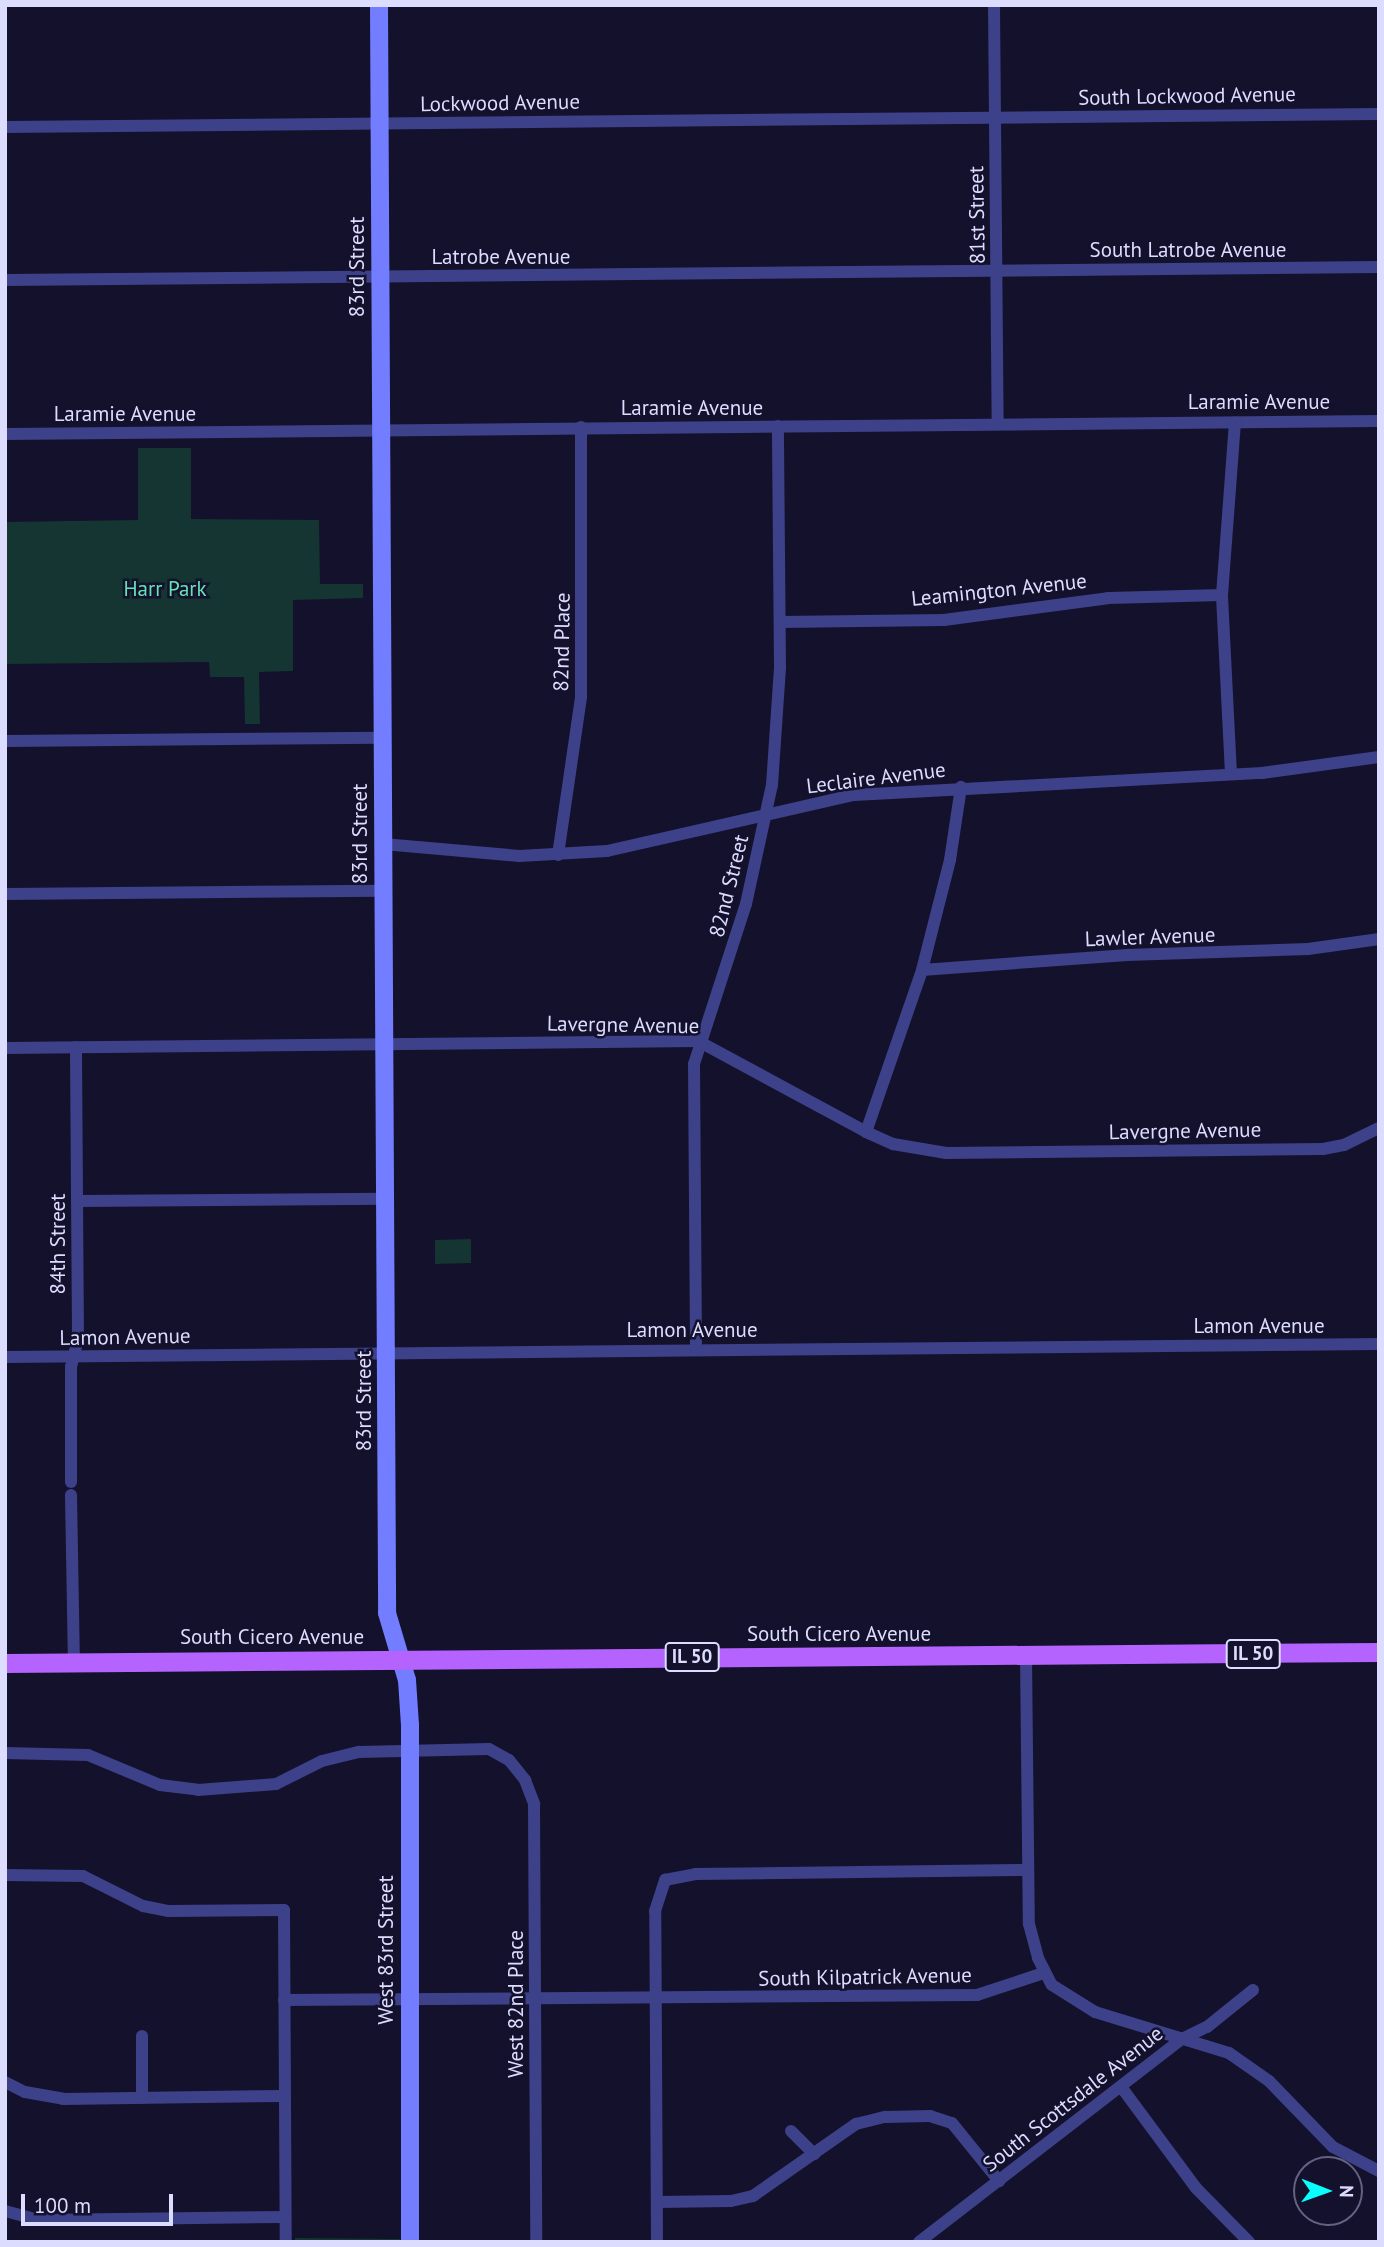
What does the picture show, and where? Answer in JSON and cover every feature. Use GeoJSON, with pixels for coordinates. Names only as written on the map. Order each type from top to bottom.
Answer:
{"type":"FeatureCollection","features":[{"type":"Feature","properties":{"kind":"main road","name":"South Cicero Avenue"},"geometry":{"type":"LineString","coordinates":[[5,1662],[1379,1652]]}},
{"type":"Feature","properties":{"kind":"street","name":"83rd Street"},"geometry":{"type":"LineString","coordinates":[[379,5],[387,1613],[402,1660]]}},
{"type":"Feature","properties":{"kind":"street","name":"81st Street"},"geometry":{"type":"LineString","coordinates":[[994,5],[998,424]]}},
{"type":"Feature","properties":{"kind":"street","name":"South Lockwood Avenue"},"geometry":{"type":"LineString","coordinates":[[995,117],[1379,114]]}},
{"type":"Feature","properties":{"kind":"street","name":"Lockwood Avenue"},"geometry":{"type":"LineString","coordinates":[[5,127],[995,117]]}},
{"type":"Feature","properties":{"kind":"street","name":"South Latrobe Avenue"},"geometry":{"type":"LineString","coordinates":[[997,270],[1379,267]]}},
{"type":"Feature","properties":{"kind":"street","name":"Latrobe Avenue"},"geometry":{"type":"LineString","coordinates":[[5,280],[997,270]]}},
{"type":"Feature","properties":{"kind":"street","name":"Laramie Avenue"},"geometry":{"type":"LineString","coordinates":[[5,434],[1379,421]]}},
{"type":"Feature","properties":{"kind":"street"},"geometry":{"type":"LineString","coordinates":[[1231,774],[1222,595],[1235,422]]}},
{"type":"Feature","properties":{"kind":"street","name":"82nd Street"},"geometry":{"type":"LineString","coordinates":[[696,1349],[694,1064],[698,1041],[732,951],[767,813],[776,746],[780,622],[778,426]]}},
{"type":"Feature","properties":{"kind":"street","name":"82nd Place"},"geometry":{"type":"LineString","coordinates":[[558,855],[581,697],[581,428]]}},
{"type":"Feature","properties":{"kind":"street","name":"Leamington Avenue"},"geometry":{"type":"LineString","coordinates":[[780,622],[944,620],[1108,598],[1222,595]]}},
{"type":"Feature","properties":{"kind":"street"},"geometry":{"type":"LineString","coordinates":[[5,741],[383,738]]}},
{"type":"Feature","properties":{"kind":"street","name":"Leclaire Avenue"},"geometry":{"type":"LineString","coordinates":[[383,844],[519,856],[558,855],[607,850],[854,795],[1231,774],[1379,757]]}},
{"type":"Feature","properties":{"kind":"street"},"geometry":{"type":"LineString","coordinates":[[866,1132],[922,970],[950,860],[961,787]]}},
{"type":"Feature","properties":{"kind":"street"},"geometry":{"type":"LineString","coordinates":[[5,894],[383,891]]}},
{"type":"Feature","properties":{"kind":"street","name":"Lawler Avenue"},"geometry":{"type":"LineString","coordinates":[[922,970],[1127,955],[1308,948],[1379,939]]}},
{"type":"Feature","properties":{"kind":"street","name":"Lavergne Avenue"},"geometry":{"type":"LineString","coordinates":[[5,1048],[698,1041],[866,1132],[893,1144],[946,1153],[1322,1149],[1344,1145],[1379,1128]]}},
{"type":"Feature","properties":{"kind":"street","name":"84th Street"},"geometry":{"type":"LineString","coordinates":[[74,1662],[71,1489],[74,1357],[78,1339],[76,1047]]}},
{"type":"Feature","properties":{"kind":"street"},"geometry":{"type":"LineString","coordinates":[[77,1201],[385,1199]]}},
{"type":"Feature","properties":{"kind":"street","name":"Lamon Avenue"},"geometry":{"type":"LineString","coordinates":[[5,1357],[1379,1344]]}},
{"type":"Feature","properties":{"kind":"street"},"geometry":{"type":"LineString","coordinates":[[1026,1655],[1029,1924],[1044,1973],[1063,1995],[1086,2007],[1182,2039],[1217,2047],[1256,2070],[1333,2147],[1379,2171]]}},
{"type":"Feature","properties":{"kind":"street","name":"West 83rd Street"},"geometry":{"type":"LineString","coordinates":[[402,1660],[409,1750],[410,2242]]}},
{"type":"Feature","properties":{"kind":"street","name":"West 82nd Place"},"geometry":{"type":"LineString","coordinates":[[409,1750],[489,1749],[499,1752],[517,1769],[534,1804],[536,2242]]}},
{"type":"Feature","properties":{"kind":"street"},"geometry":{"type":"LineString","coordinates":[[5,1753],[88,1755],[160,1784],[198,1790],[258,1787],[339,1755],[409,1750]]}},
{"type":"Feature","properties":{"kind":"street"},"geometry":{"type":"LineString","coordinates":[[657,2242],[655,1912],[665,1880],[695,1874],[1027,1870]]}},
{"type":"Feature","properties":{"kind":"street"},"geometry":{"type":"LineString","coordinates":[[5,1875],[83,1876],[143,1906],[168,1910],[284,1910],[286,2242]]}},
{"type":"Feature","properties":{"kind":"street","name":"South Kilpatrick Avenue"},"geometry":{"type":"LineString","coordinates":[[284,2000],[977,1996],[1044,1973]]}},
{"type":"Feature","properties":{"kind":"street","name":"South Scottsdale Avenue"},"geometry":{"type":"LineString","coordinates":[[919,2242],[1122,2088],[1182,2039],[1207,2027],[1253,1990]]}},
{"type":"Feature","properties":{"kind":"street"},"geometry":{"type":"LineString","coordinates":[[142,2036],[142,2098]]}},
{"type":"Feature","properties":{"kind":"street"},"geometry":{"type":"LineString","coordinates":[[5,2082],[25,2092],[63,2099],[285,2096]]}},
{"type":"Feature","properties":{"kind":"street"},"geometry":{"type":"LineString","coordinates":[[1122,2088],[1196,2188],[1249,2242]]}},
{"type":"Feature","properties":{"kind":"street"},"geometry":{"type":"LineString","coordinates":[[657,2202],[731,2201],[753,2196],[867,2119],[930,2116],[960,2129],[999,2181]]}},
{"type":"Feature","properties":{"kind":"street"},"geometry":{"type":"LineString","coordinates":[[791,2131],[814,2154]]}},
{"type":"Feature","properties":{"kind":"street"},"geometry":{"type":"LineString","coordinates":[[5,2211],[39,2220],[285,2217]]}},
{"type":"Feature","properties":{"kind":"green space","name":"Harr Park"},"geometry":{"type":"Polygon","coordinates":[[[138,448],[191,448],[191,519],[319,520],[320,584],[363,584],[363,598],[293,600],[293,671],[259,672],[260,724],[245,724],[244,677],[210,677],[209,662],[5,664],[5,522],[138,520],[138,448]]]}},
{"type":"Feature","properties":{"kind":"green space"},"geometry":{"type":"Polygon","coordinates":[[[471,1239],[471,1263],[435,1264],[435,1240],[471,1239]]]}},
{"type":"Feature","properties":{"kind":"green space"},"geometry":{"type":"Polygon","coordinates":[[[295,2238],[400,2239],[400,2242],[295,2242],[295,2238]]]}}]}
